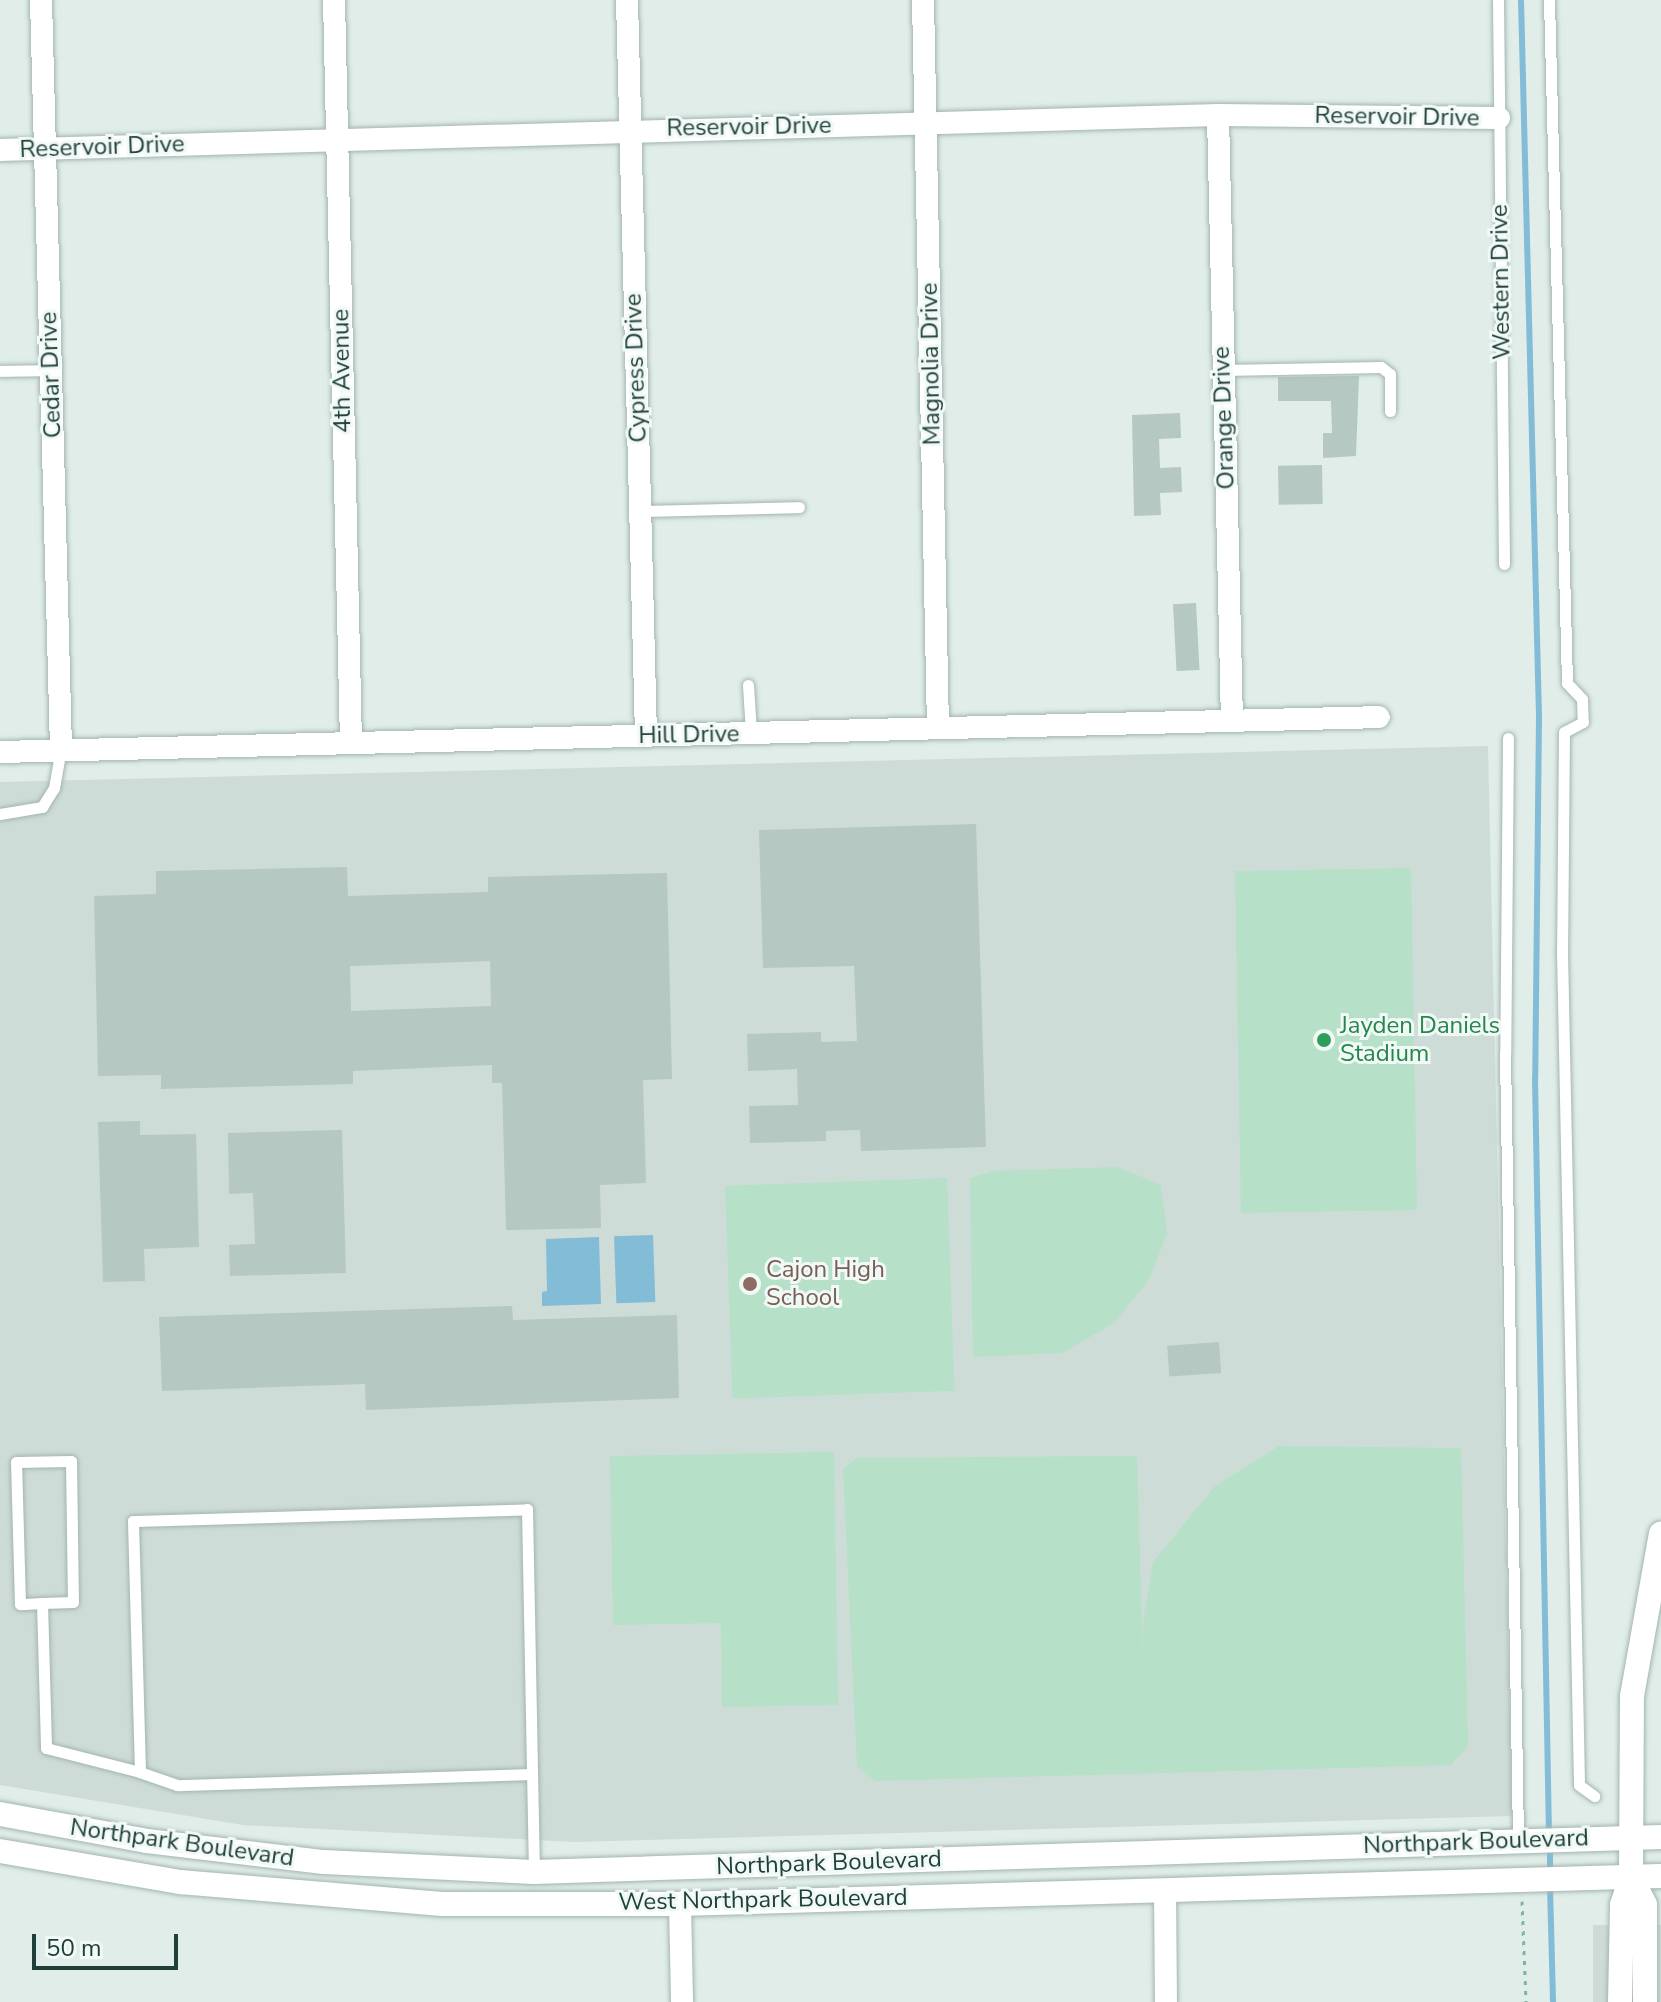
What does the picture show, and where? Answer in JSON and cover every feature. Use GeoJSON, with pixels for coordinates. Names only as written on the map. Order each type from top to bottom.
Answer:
{"type":"FeatureCollection","features":[{"type":"Feature","properties":{"kind":"main road"},"geometry":{"type":"LineString","coordinates":[[1620,2002],[1622,1905],[1631,1877],[1632,1696],[1661,1534]]}},
{"type":"Feature","properties":{"kind":"main road","name":"Northpark Boulevard"},"geometry":{"type":"LineString","coordinates":[[0,1814],[147,1841],[324,1862],[534,1872],[1661,1837]]}},
{"type":"Feature","properties":{"kind":"main road","name":"West Northpark Boulevard"},"geometry":{"type":"LineString","coordinates":[[0,1851],[180,1882],[442,1904],[680,1904],[1530,1877]]}},
{"type":"Feature","properties":{"kind":"main road"},"geometry":{"type":"LineString","coordinates":[[1165,1853],[1165,1890]]}},
{"type":"Feature","properties":{"kind":"main road","name":"Northpark Boulevard"},"geometry":{"type":"LineString","coordinates":[[1530,1877],[1661,1876]]}},
{"type":"Feature","properties":{"kind":"main road"},"geometry":{"type":"LineString","coordinates":[[1631,1877],[1645,1905],[1645,2002]]}},
{"type":"Feature","properties":{"kind":"street","name":"Cedar Drive"},"geometry":{"type":"LineString","coordinates":[[41,0],[61,750]]}},
{"type":"Feature","properties":{"kind":"street","name":"4th Avenue"},"geometry":{"type":"LineString","coordinates":[[334,0],[351,743]]}},
{"type":"Feature","properties":{"kind":"street","name":"Cypress Drive"},"geometry":{"type":"LineString","coordinates":[[627,0],[646,736]]}},
{"type":"Feature","properties":{"kind":"street","name":"Magnolia Drive"},"geometry":{"type":"LineString","coordinates":[[923,0],[938,728]]}},
{"type":"Feature","properties":{"kind":"street","name":"Reservoir Drive"},"geometry":{"type":"LineString","coordinates":[[0,150],[1218,115],[1499,118]]}},
{"type":"Feature","properties":{"kind":"street","name":"Orange Drive"},"geometry":{"type":"LineString","coordinates":[[1218,115],[1232,721]]}},
{"type":"Feature","properties":{"kind":"street","name":"Hill Drive"},"geometry":{"type":"LineString","coordinates":[[0,752],[1379,717]]}},
{"type":"Feature","properties":{"kind":"street"},"geometry":{"type":"LineString","coordinates":[[1165,1890],[1166,2002]]}},
{"type":"Feature","properties":{"kind":"street"},"geometry":{"type":"LineString","coordinates":[[680,1904],[682,2002]]}},
{"type":"Feature","properties":{"kind":"lane","name":"Western Drive"},"geometry":{"type":"LineString","coordinates":[[1498,0],[1504,564]]}},
{"type":"Feature","properties":{"kind":"lane"},"geometry":{"type":"LineString","coordinates":[[1549,0],[1567,683],[1582,699],[1583,722],[1564,732],[1562,951],[1579,1785],[1594,1796]]}},
{"type":"Feature","properties":{"kind":"lane"},"geometry":{"type":"LineString","coordinates":[[1222,370],[1381,367],[1390,374],[1390,411]]}},
{"type":"Feature","properties":{"kind":"lane"},"geometry":{"type":"LineString","coordinates":[[0,371],[51,370]]}},
{"type":"Feature","properties":{"kind":"lane"},"geometry":{"type":"LineString","coordinates":[[640,511],[799,507]]}},
{"type":"Feature","properties":{"kind":"lane"},"geometry":{"type":"LineString","coordinates":[[748,685],[751,733]]}},
{"type":"Feature","properties":{"kind":"lane"},"geometry":{"type":"LineString","coordinates":[[1508,738],[1505,1054],[1523,1840]]}},
{"type":"Feature","properties":{"kind":"lane"},"geometry":{"type":"LineString","coordinates":[[0,814],[42,807],[54,788],[61,750]]}},
{"type":"Feature","properties":{"kind":"lane"},"geometry":{"type":"LineString","coordinates":[[71,1461],[73,1602],[42,1603],[20,1604],[16,1462],[71,1461]]}},
{"type":"Feature","properties":{"kind":"lane"},"geometry":{"type":"LineString","coordinates":[[140,1772],[133,1521],[527,1509],[534,1872]]}},
{"type":"Feature","properties":{"kind":"lane"},"geometry":{"type":"LineString","coordinates":[[42,1603],[46,1748],[140,1772],[177,1785],[532,1774]]}},
{"type":"Feature","properties":{"kind":"path"},"geometry":{"type":"LineString","coordinates":[[1522,1901],[1526,2002]]}},
{"type":"Feature","properties":{"kind":"shaded area","name":"Cajon High School"},"geometry":{"type":"Polygon","coordinates":[[[1488,746],[1512,1816],[575,1842],[243,1825],[0,1785],[0,782],[1488,746]]]}},
{"type":"Feature","properties":{"kind":"shaded area"},"geometry":{"type":"Polygon","coordinates":[[[1593,1925],[1661,1925],[1661,2002],[1593,2002],[1593,1925]]]}},
{"type":"Feature","properties":{"kind":"green space","name":"Jayden Daniels Stadium"},"geometry":{"type":"Polygon","coordinates":[[[1411,868],[1417,1210],[1241,1213],[1235,871],[1411,868]]]}},
{"type":"Feature","properties":{"kind":"green space"},"geometry":{"type":"Polygon","coordinates":[[[1118,1167],[1161,1185],[1167,1233],[1149,1280],[1114,1323],[1062,1353],[973,1357],[970,1178],[994,1171],[1118,1167]]]}},
{"type":"Feature","properties":{"kind":"green space"},"geometry":{"type":"Polygon","coordinates":[[[947,1178],[954,1391],[733,1399],[725,1186],[947,1178]]]}},
{"type":"Feature","properties":{"kind":"green space"},"geometry":{"type":"Polygon","coordinates":[[[1279,1446],[1461,1448],[1468,1746],[1451,1765],[875,1781],[857,1766],[843,1469],[857,1458],[1137,1456],[1143,1664],[1143,1623],[1153,1562],[1215,1486],[1279,1446]]]}},
{"type":"Feature","properties":{"kind":"green space"},"geometry":{"type":"Polygon","coordinates":[[[834,1452],[838,1705],[722,1707],[721,1623],[613,1625],[610,1456],[834,1452]]]}},
{"type":"Feature","properties":{"kind":"water"},"geometry":{"type":"Polygon","coordinates":[[[653,1235],[655,1302],[616,1303],[614,1236],[653,1235]]]}},
{"type":"Feature","properties":{"kind":"water"},"geometry":{"type":"Polygon","coordinates":[[[599,1237],[601,1304],[542,1306],[542,1292],[547,1291],[546,1239],[599,1237]]]}},
{"type":"Feature","properties":{"kind":"building"},"geometry":{"type":"Polygon","coordinates":[[[1359,376],[1356,456],[1323,458],[1323,433],[1332,433],[1331,401],[1278,401],[1278,377],[1359,376]]]}},
{"type":"Feature","properties":{"kind":"building"},"geometry":{"type":"Polygon","coordinates":[[[1180,413],[1181,438],[1159,439],[1160,468],[1181,467],[1182,492],[1160,493],[1161,515],[1134,516],[1132,415],[1180,413]]]}},
{"type":"Feature","properties":{"kind":"building"},"geometry":{"type":"Polygon","coordinates":[[[1322,465],[1323,504],[1279,505],[1278,466],[1322,465]]]}},
{"type":"Feature","properties":{"kind":"building"},"geometry":{"type":"Polygon","coordinates":[[[1196,603],[1200,670],[1177,671],[1173,604],[1196,603]]]}},
{"type":"Feature","properties":{"kind":"building"},"geometry":{"type":"Polygon","coordinates":[[[976,824],[986,1147],[861,1151],[860,1130],[826,1131],[826,1141],[750,1143],[749,1106],[798,1105],[797,1069],[748,1071],[747,1034],[821,1032],[821,1042],[857,1041],[854,966],[763,968],[759,830],[976,824]]]}},
{"type":"Feature","properties":{"kind":"building"},"geometry":{"type":"Polygon","coordinates":[[[347,867],[348,896],[488,892],[488,877],[667,873],[672,1079],[643,1080],[646,1183],[600,1185],[601,1228],[506,1230],[502,1083],[492,1083],[492,1065],[353,1071],[353,1084],[161,1089],[161,1075],[98,1076],[94,896],[156,894],[156,871],[347,867]],[[490,961],[350,966],[351,1011],[491,1006],[490,961]]]}},
{"type":"Feature","properties":{"kind":"building"},"geometry":{"type":"Polygon","coordinates":[[[140,1121],[140,1135],[196,1134],[199,1247],[144,1249],[145,1281],[103,1282],[98,1122],[140,1121]]]}},
{"type":"Feature","properties":{"kind":"building"},"geometry":{"type":"Polygon","coordinates":[[[342,1130],[346,1273],[230,1276],[229,1245],[255,1244],[253,1193],[229,1194],[228,1133],[342,1130]]]}},
{"type":"Feature","properties":{"kind":"building"},"geometry":{"type":"Polygon","coordinates":[[[512,1306],[513,1320],[677,1315],[679,1398],[366,1410],[365,1384],[162,1391],[159,1317],[512,1306]]]}},
{"type":"Feature","properties":{"kind":"building"},"geometry":{"type":"Polygon","coordinates":[[[1219,1342],[1221,1373],[1169,1377],[1167,1346],[1219,1342]]]}},
{"type":"Feature","properties":{"kind":"waterway"},"geometry":{"type":"LineString","coordinates":[[1521,0],[1539,717],[1535,1078],[1549,1834]]}},
{"type":"Feature","properties":{"kind":"waterway"},"geometry":{"type":"LineString","coordinates":[[1550,1846],[1550,1874]]}},
{"type":"Feature","properties":{"kind":"waterway"},"geometry":{"type":"LineString","coordinates":[[1550,1886],[1553,2002]]}},
{"type":"Feature","properties":{"kind":"place","name":"Jayden Daniels Stadium"},"geometry":{"type":"Point","coordinates":[1324,1040]}},
{"type":"Feature","properties":{"kind":"place","name":"Cajon High School"},"geometry":{"type":"Point","coordinates":[750,1284]}}]}
